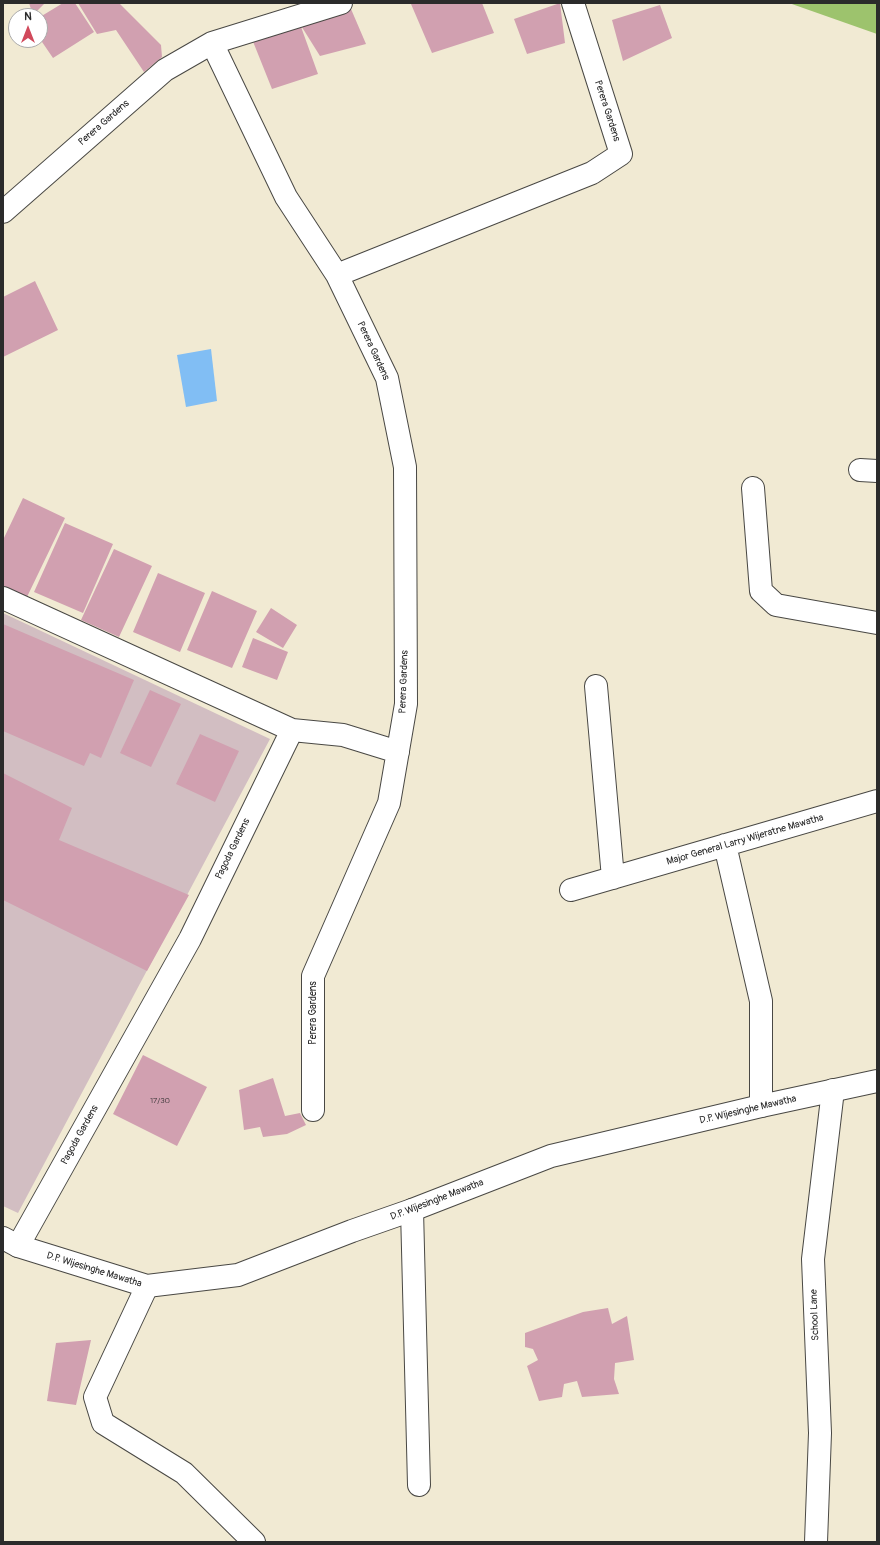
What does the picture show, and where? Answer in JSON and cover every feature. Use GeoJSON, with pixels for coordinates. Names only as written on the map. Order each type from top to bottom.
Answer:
{"type":"FeatureCollection","features":[{"type":"Feature","properties":{"kind":"street","name":"Perera Gardens"},"geometry":{"type":"LineString","coordinates":[[3,212],[164,70],[212,43],[341,3]]}},
{"type":"Feature","properties":{"kind":"street","name":"Perera Gardens"},"geometry":{"type":"LineString","coordinates":[[337,275],[592,172],[621,154],[573,3]]}},
{"type":"Feature","properties":{"kind":"street","name":"Perera Gardens"},"geometry":{"type":"LineString","coordinates":[[212,43],[286,197],[337,275],[387,378],[405,468],[406,704],[389,803],[313,976],[313,1110]]}},
{"type":"Feature","properties":{"kind":"street"},"geometry":{"type":"LineString","coordinates":[[753,488],[761,591],[776,605],[877,623]]}},
{"type":"Feature","properties":{"kind":"street"},"geometry":{"type":"LineString","coordinates":[[3,598],[292,730],[342,735],[398,752]]}},
{"type":"Feature","properties":{"kind":"street"},"geometry":{"type":"LineString","coordinates":[[596,686],[613,878]]}},
{"type":"Feature","properties":{"kind":"street","name":"Pagoda Gardens"},"geometry":{"type":"LineString","coordinates":[[10,1242],[190,939],[292,730]]}},
{"type":"Feature","properties":{"kind":"street","name":"Major General Larry Wijeratne Mawatha"},"geometry":{"type":"LineString","coordinates":[[571,890],[877,801]]}},
{"type":"Feature","properties":{"kind":"street"},"geometry":{"type":"LineString","coordinates":[[725,845],[761,1001],[761,1106]]}},
{"type":"Feature","properties":{"kind":"street","name":"D.P. Wijesinghe Mawatha"},"geometry":{"type":"LineString","coordinates":[[10,1242],[147,1286],[238,1275],[352,1231],[412,1210],[550,1156],[761,1106],[877,1081]]}},
{"type":"Feature","properties":{"kind":"street","name":"School Lane"},"geometry":{"type":"LineString","coordinates":[[816,1542],[820,1433],[813,1259],[833,1090]]}},
{"type":"Feature","properties":{"kind":"street"},"geometry":{"type":"LineString","coordinates":[[412,1210],[419,1485]]}},
{"type":"Feature","properties":{"kind":"street"},"geometry":{"type":"LineString","coordinates":[[147,1286],[95,1398],[103,1422],[184,1473],[254,1542]]}},
{"type":"Feature","properties":{"kind":"shaded area"},"geometry":{"type":"Polygon","coordinates":[[[3,613],[270,739],[18,1213],[3,1206],[3,613]]]}},
{"type":"Feature","properties":{"kind":"green space"},"geometry":{"type":"Polygon","coordinates":[[[789,3],[877,3],[877,34],[789,3]]]}},
{"type":"Feature","properties":{"kind":"water"},"geometry":{"type":"Polygon","coordinates":[[[211,349],[217,401],[186,407],[177,355],[211,349]]]}},
{"type":"Feature","properties":{"kind":"building"},"geometry":{"type":"Polygon","coordinates":[[[29,3],[45,3],[40,8],[31,8],[29,3]]]}},
{"type":"Feature","properties":{"kind":"building"},"geometry":{"type":"Polygon","coordinates":[[[63,3],[75,3],[94,32],[53,58],[46,48],[48,48],[48,12],[63,3]]]}},
{"type":"Feature","properties":{"kind":"building"},"geometry":{"type":"Polygon","coordinates":[[[78,3],[119,3],[161,45],[162,57],[144,72],[116,30],[97,34],[78,3]]]}},
{"type":"Feature","properties":{"kind":"building"},"geometry":{"type":"Polygon","coordinates":[[[482,3],[494,33],[432,53],[411,4],[482,3]]]}},
{"type":"Feature","properties":{"kind":"building"},"geometry":{"type":"Polygon","coordinates":[[[560,3],[565,43],[527,54],[514,19],[560,3]]]}},
{"type":"Feature","properties":{"kind":"building"},"geometry":{"type":"Polygon","coordinates":[[[660,5],[672,38],[623,61],[612,20],[660,5]]]}},
{"type":"Feature","properties":{"kind":"building"},"geometry":{"type":"Polygon","coordinates":[[[351,9],[366,44],[320,56],[300,24],[351,9]]]}},
{"type":"Feature","properties":{"kind":"building"},"geometry":{"type":"Polygon","coordinates":[[[300,24],[318,74],[272,89],[252,39],[300,24]]]}},
{"type":"Feature","properties":{"kind":"building"},"geometry":{"type":"Polygon","coordinates":[[[35,281],[58,330],[3,357],[3,297],[35,281]]]}},
{"type":"Feature","properties":{"kind":"building"},"geometry":{"type":"Polygon","coordinates":[[[23,498],[65,518],[26,599],[3,588],[3,540],[23,498]]]}},
{"type":"Feature","properties":{"kind":"building"},"geometry":{"type":"Polygon","coordinates":[[[65,523],[113,544],[83,613],[34,592],[65,523]]]}},
{"type":"Feature","properties":{"kind":"building"},"geometry":{"type":"Polygon","coordinates":[[[114,549],[152,566],[119,637],[81,620],[114,549]]]}},
{"type":"Feature","properties":{"kind":"building"},"geometry":{"type":"Polygon","coordinates":[[[158,573],[205,593],[180,652],[133,632],[158,573]]]}},
{"type":"Feature","properties":{"kind":"building"},"geometry":{"type":"Polygon","coordinates":[[[212,591],[257,611],[232,668],[187,650],[212,591]]]}},
{"type":"Feature","properties":{"kind":"building"},"geometry":{"type":"Polygon","coordinates":[[[271,608],[297,625],[283,648],[256,632],[271,608]]]}},
{"type":"Feature","properties":{"kind":"building"},"geometry":{"type":"Polygon","coordinates":[[[3,624],[134,680],[101,758],[90,753],[84,766],[3,731],[3,624]]]}},
{"type":"Feature","properties":{"kind":"building"},"geometry":{"type":"Polygon","coordinates":[[[253,638],[288,652],[277,680],[242,667],[253,638]]]}},
{"type":"Feature","properties":{"kind":"building"},"geometry":{"type":"Polygon","coordinates":[[[150,690],[181,704],[151,767],[120,753],[150,690]]]}},
{"type":"Feature","properties":{"kind":"building"},"geometry":{"type":"Polygon","coordinates":[[[200,734],[239,751],[215,802],[176,784],[200,734]]]}},
{"type":"Feature","properties":{"kind":"building"},"geometry":{"type":"Polygon","coordinates":[[[3,773],[72,808],[59,840],[189,895],[147,971],[3,900],[3,773]]]}},
{"type":"Feature","properties":{"kind":"building"},"geometry":{"type":"Polygon","coordinates":[[[143,1055],[207,1087],[177,1146],[113,1114],[143,1055]]]}},
{"type":"Feature","properties":{"kind":"building"},"geometry":{"type":"Polygon","coordinates":[[[273,1078],[285,1116],[300,1113],[306,1125],[287,1134],[263,1137],[260,1127],[244,1130],[239,1090],[273,1078]]]}},
{"type":"Feature","properties":{"kind":"building"},"geometry":{"type":"Polygon","coordinates":[[[608,1308],[612,1324],[627,1316],[634,1360],[615,1363],[614,1379],[619,1394],[582,1397],[577,1381],[564,1384],[562,1397],[539,1401],[527,1366],[538,1360],[533,1349],[525,1347],[525,1333],[583,1312],[608,1308]]]}},
{"type":"Feature","properties":{"kind":"building"},"geometry":{"type":"Polygon","coordinates":[[[91,1340],[76,1405],[47,1401],[56,1343],[91,1340]]]}}]}
